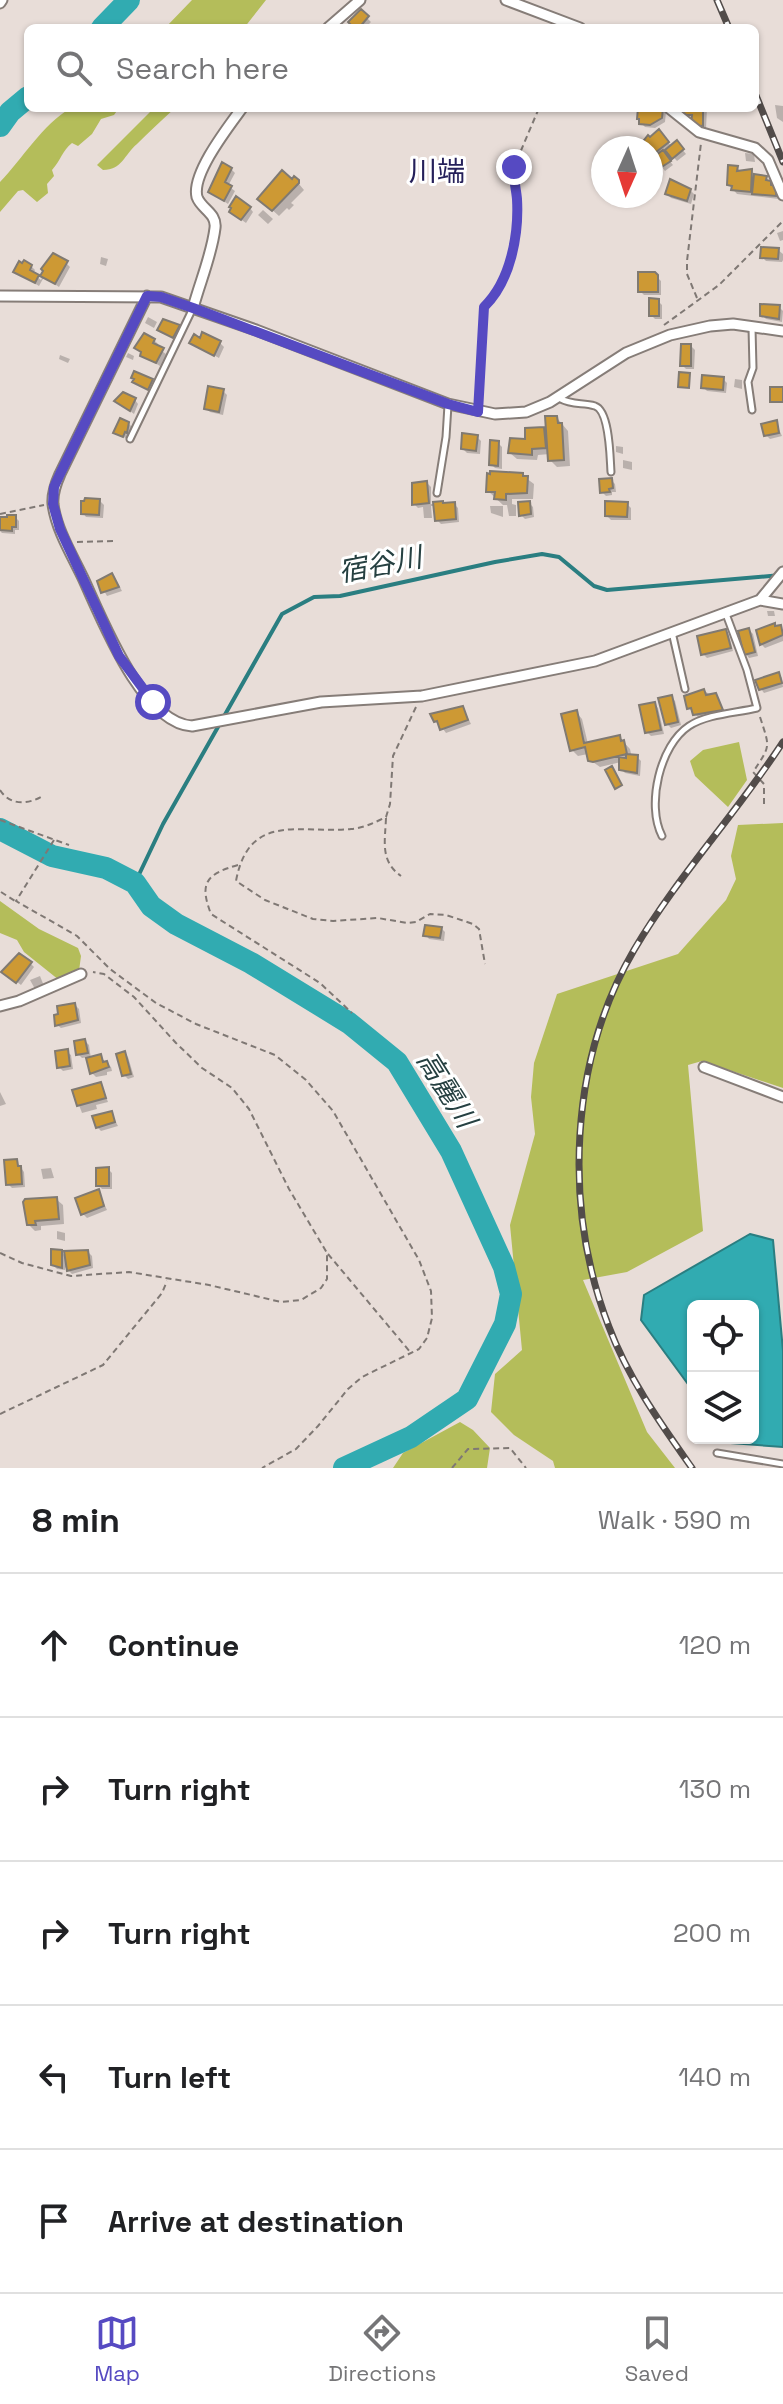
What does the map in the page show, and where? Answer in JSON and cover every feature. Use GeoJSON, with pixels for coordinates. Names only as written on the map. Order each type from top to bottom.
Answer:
{"type":"FeatureCollection","features":[{"type":"Feature","properties":{"kind":"street"},"geometry":{"type":"LineString","coordinates":[[333,24],[360,0]]}},
{"type":"Feature","properties":{"kind":"street"},"geometry":{"type":"LineString","coordinates":[[506,0],[569,24]]}},
{"type":"Feature","properties":{"kind":"street"},"geometry":{"type":"LineString","coordinates":[[193,308],[215,229],[212,215],[198,200],[197,186],[213,147],[239,112]]}},
{"type":"Feature","properties":{"kind":"street"},"geometry":{"type":"LineString","coordinates":[[673,112],[704,134],[755,148],[768,160],[783,195]]}},
{"type":"Feature","properties":{"kind":"street"},"geometry":{"type":"LineString","coordinates":[[0,296],[161,297],[448,404],[495,414],[526,412],[559,398],[645,343],[710,326],[733,324],[783,331]]}},
{"type":"Feature","properties":{"kind":"street"},"geometry":{"type":"LineString","coordinates":[[147,296],[54,487],[53,504],[67,544],[119,656],[153,702],[182,726],[211,724],[321,702],[422,696],[595,661],[760,600],[780,576]]}},
{"type":"Feature","properties":{"kind":"street"},"geometry":{"type":"LineString","coordinates":[[760,600],[783,604]]}},
{"type":"Feature","properties":{"kind":"street"},"geometry":{"type":"LineString","coordinates":[[0,1006],[81,974]]}},
{"type":"Feature","properties":{"kind":"street"},"geometry":{"type":"LineString","coordinates":[[704,1067],[783,1097]]}},
{"type":"Feature","properties":{"kind":"lane"},"geometry":{"type":"LineString","coordinates":[[130,439],[193,308]]}},
{"type":"Feature","properties":{"kind":"lane"},"geometry":{"type":"LineString","coordinates":[[752,327],[753,368],[748,382],[752,410]]}},
{"type":"Feature","properties":{"kind":"lane"},"geometry":{"type":"LineString","coordinates":[[559,398],[572,404],[596,406],[601,410],[606,425],[611,472]]}},
{"type":"Feature","properties":{"kind":"lane"},"geometry":{"type":"LineString","coordinates":[[437,493],[448,404]]}},
{"type":"Feature","properties":{"kind":"lane"},"geometry":{"type":"LineString","coordinates":[[662,836],[655,813],[656,796],[668,750],[679,733],[692,723],[757,708],[747,670],[725,613]]}},
{"type":"Feature","properties":{"kind":"lane"},"geometry":{"type":"LineString","coordinates":[[672,632],[685,689]]}},
{"type":"Feature","properties":{"kind":"lane"},"geometry":{"type":"LineString","coordinates":[[717,1453],[783,1464]]}},
{"type":"Feature","properties":{"kind":"path"},"geometry":{"type":"LineString","coordinates":[[478,412],[484,307],[493,298],[514,249],[517,197],[514,167],[537,112]]}},
{"type":"Feature","properties":{"kind":"path"},"geometry":{"type":"LineString","coordinates":[[697,299],[687,274],[687,261],[704,134]]}},
{"type":"Feature","properties":{"kind":"path"},"geometry":{"type":"LineString","coordinates":[[645,343],[675,314],[719,285],[783,221]]}},
{"type":"Feature","properties":{"kind":"path"},"geometry":{"type":"LineString","coordinates":[[0,514],[53,504]]}},
{"type":"Feature","properties":{"kind":"path"},"geometry":{"type":"LineString","coordinates":[[67,544],[88,540],[116,541]]}},
{"type":"Feature","properties":{"kind":"path"},"geometry":{"type":"LineString","coordinates":[[401,876],[390,868],[386,858],[386,817],[390,804],[393,756],[422,696]]}},
{"type":"Feature","properties":{"kind":"path"},"geometry":{"type":"LineString","coordinates":[[757,708],[769,743],[753,772],[764,784],[764,806]]}},
{"type":"Feature","properties":{"kind":"path"},"geometry":{"type":"LineString","coordinates":[[0,790],[13,802],[35,800],[44,795]]}},
{"type":"Feature","properties":{"kind":"path"},"geometry":{"type":"LineString","coordinates":[[386,817],[352,829],[287,828],[268,834],[250,846],[239,865],[236,881],[240,886],[297,915],[313,919],[378,918],[407,923],[438,914],[473,924],[479,929],[485,964]]}},
{"type":"Feature","properties":{"kind":"path"},"geometry":{"type":"LineString","coordinates":[[0,820],[69,845]]}},
{"type":"Feature","properties":{"kind":"path"},"geometry":{"type":"LineString","coordinates":[[16,901],[54,840]]}},
{"type":"Feature","properties":{"kind":"path"},"geometry":{"type":"LineString","coordinates":[[239,865],[221,870],[211,876],[205,885],[204,896],[211,914],[320,983],[352,1013]]}},
{"type":"Feature","properties":{"kind":"path"},"geometry":{"type":"LineString","coordinates":[[1,892],[77,936],[110,969],[169,1010],[275,1055],[306,1080],[333,1111],[419,1260],[431,1291],[432,1318],[427,1338],[419,1349],[362,1377],[296,1449],[262,1468]]}},
{"type":"Feature","properties":{"kind":"path"},"geometry":{"type":"LineString","coordinates":[[105,975],[110,969]]}},
{"type":"Feature","properties":{"kind":"path"},"geometry":{"type":"LineString","coordinates":[[81,974],[95,972],[105,975],[134,997],[202,1068],[232,1088],[249,1109],[289,1189],[327,1253],[412,1354]]}},
{"type":"Feature","properties":{"kind":"path"},"geometry":{"type":"LineString","coordinates":[[0,1253],[22,1263],[71,1276],[129,1272],[209,1285],[281,1302],[301,1300],[321,1288],[327,1279],[327,1253]]}},
{"type":"Feature","properties":{"kind":"path"},"geometry":{"type":"LineString","coordinates":[[0,1414],[103,1365],[162,1293],[167,1280]]}},
{"type":"Feature","properties":{"kind":"path"},"geometry":{"type":"LineString","coordinates":[[452,1468],[468,1449],[510,1448],[526,1468]]}},
{"type":"Feature","properties":{"kind":"green space"},"geometry":{"type":"Polygon","coordinates":[[[192,0],[266,0],[247,24],[169,24],[192,0]]]}},
{"type":"Feature","properties":{"kind":"green space"},"geometry":{"type":"Polygon","coordinates":[[[65,112],[116,112],[101,119],[92,134],[78,146],[72,143],[66,149],[52,170],[54,176],[47,184],[48,193],[37,202],[23,190],[18,191],[0,212],[0,182],[65,112]]]}},
{"type":"Feature","properties":{"kind":"green space"},"geometry":{"type":"Polygon","coordinates":[[[150,112],[171,112],[119,165],[103,170],[97,165],[150,112]]]}},
{"type":"Feature","properties":{"kind":"green space"},"geometry":{"type":"Polygon","coordinates":[[[739,742],[747,780],[728,807],[695,776],[690,761],[703,750],[739,742]]]}},
{"type":"Feature","properties":{"kind":"green space"},"geometry":{"type":"Polygon","coordinates":[[[783,823],[783,1088],[702,1061],[688,1065],[703,1231],[627,1272],[583,1280],[647,1432],[675,1468],[555,1468],[553,1461],[514,1435],[491,1412],[495,1374],[522,1350],[510,1225],[535,1134],[531,1097],[534,1063],[557,994],[678,954],[726,900],[736,879],[731,856],[738,825],[783,823]]]}},
{"type":"Feature","properties":{"kind":"green space"},"geometry":{"type":"Polygon","coordinates":[[[0,901],[39,929],[78,948],[81,956],[79,971],[59,980],[24,952],[17,940],[0,933],[0,901]]]}},
{"type":"Feature","properties":{"kind":"green space"},"geometry":{"type":"Polygon","coordinates":[[[460,1422],[473,1430],[490,1448],[487,1468],[393,1468],[403,1453],[460,1422]]]}},
{"type":"Feature","properties":{"kind":"water"},"geometry":{"type":"Polygon","coordinates":[[[750,1234],[773,1240],[783,1351],[783,1447],[744,1444],[759,1444],[759,1300],[687,1300],[687,1383],[641,1320],[644,1295],[750,1234]]]}},
{"type":"Feature","properties":{"kind":"building"},"geometry":{"type":"Polygon","coordinates":[[[361,9],[369,16],[362,24],[348,22],[361,9]]]}},
{"type":"Feature","properties":{"kind":"building"},"geometry":{"type":"Polygon","coordinates":[[[638,112],[663,112],[662,118],[650,125],[639,124],[638,112]]]}},
{"type":"Feature","properties":{"kind":"building"},"geometry":{"type":"Polygon","coordinates":[[[682,112],[703,112],[703,126],[691,125],[692,115],[682,115],[682,112]]]}},
{"type":"Feature","properties":{"kind":"building"},"geometry":{"type":"Polygon","coordinates":[[[659,129],[669,142],[663,147],[663,136],[651,136],[659,129]]]}},
{"type":"Feature","properties":{"kind":"building"},"geometry":{"type":"Polygon","coordinates":[[[677,140],[684,149],[672,159],[665,150],[677,140]]]}},
{"type":"Feature","properties":{"kind":"building"},"geometry":{"type":"Polygon","coordinates":[[[663,150],[671,161],[663,166],[663,150]]]}},
{"type":"Feature","properties":{"kind":"building"},"geometry":{"type":"Polygon","coordinates":[[[222,162],[232,168],[225,182],[232,186],[224,201],[208,192],[222,162]]]}},
{"type":"Feature","properties":{"kind":"building"},"geometry":{"type":"Polygon","coordinates":[[[728,165],[738,166],[737,171],[752,169],[751,192],[731,190],[732,186],[727,185],[728,165]]]}},
{"type":"Feature","properties":{"kind":"building"},"geometry":{"type":"Polygon","coordinates":[[[282,170],[292,179],[294,176],[299,183],[272,211],[257,199],[282,170]]]}},
{"type":"Feature","properties":{"kind":"building"},"geometry":{"type":"Polygon","coordinates":[[[754,174],[767,176],[766,180],[771,181],[771,185],[777,186],[776,196],[752,194],[754,174]]]}},
{"type":"Feature","properties":{"kind":"building"},"geometry":{"type":"Polygon","coordinates":[[[670,179],[691,189],[687,201],[665,194],[670,179]]]}},
{"type":"Feature","properties":{"kind":"building"},"geometry":{"type":"Polygon","coordinates":[[[236,196],[251,207],[241,220],[229,212],[236,196]]]}},
{"type":"Feature","properties":{"kind":"building"},"geometry":{"type":"Polygon","coordinates":[[[761,247],[779,248],[778,259],[760,258],[761,247]]]}},
{"type":"Feature","properties":{"kind":"building"},"geometry":{"type":"Polygon","coordinates":[[[53,253],[68,261],[55,284],[40,276],[41,269],[53,253]]]}},
{"type":"Feature","properties":{"kind":"building"},"geometry":{"type":"Polygon","coordinates":[[[24,260],[32,265],[30,270],[39,275],[35,283],[13,272],[19,261],[22,263],[24,260]]]}},
{"type":"Feature","properties":{"kind":"building"},"geometry":{"type":"Polygon","coordinates":[[[638,272],[655,272],[658,275],[658,292],[638,292],[638,272]]]}},
{"type":"Feature","properties":{"kind":"building"},"geometry":{"type":"Polygon","coordinates":[[[649,298],[659,299],[659,316],[649,316],[649,298]]]}},
{"type":"Feature","properties":{"kind":"building"},"geometry":{"type":"Polygon","coordinates":[[[760,304],[780,305],[779,319],[760,316],[760,304]]]}},
{"type":"Feature","properties":{"kind":"building"},"geometry":{"type":"Polygon","coordinates":[[[163,319],[180,325],[173,338],[157,330],[163,319]]]}},
{"type":"Feature","properties":{"kind":"building"},"geometry":{"type":"Polygon","coordinates":[[[202,332],[221,341],[214,356],[189,343],[194,334],[200,338],[202,332]]]}},
{"type":"Feature","properties":{"kind":"building"},"geometry":{"type":"Polygon","coordinates":[[[144,333],[155,339],[153,343],[164,348],[156,363],[140,356],[141,352],[134,348],[144,333]]]}},
{"type":"Feature","properties":{"kind":"building"},"geometry":{"type":"Polygon","coordinates":[[[681,344],[691,344],[691,366],[680,366],[681,344]]]}},
{"type":"Feature","properties":{"kind":"building"},"geometry":{"type":"Polygon","coordinates":[[[134,371],[153,379],[148,390],[132,382],[134,371]]]}},
{"type":"Feature","properties":{"kind":"building"},"geometry":{"type":"Polygon","coordinates":[[[679,372],[690,373],[689,388],[678,387],[679,372]]]}},
{"type":"Feature","properties":{"kind":"building"},"geometry":{"type":"Polygon","coordinates":[[[702,375],[724,377],[723,390],[701,388],[702,375]]]}},
{"type":"Feature","properties":{"kind":"building"},"geometry":{"type":"Polygon","coordinates":[[[208,386],[224,389],[219,412],[204,409],[208,386]]]}},
{"type":"Feature","properties":{"kind":"building"},"geometry":{"type":"Polygon","coordinates":[[[770,387],[783,387],[783,402],[770,402],[770,387]]]}},
{"type":"Feature","properties":{"kind":"building"},"geometry":{"type":"Polygon","coordinates":[[[123,392],[136,398],[130,411],[114,401],[123,392]]]}},
{"type":"Feature","properties":{"kind":"building"},"geometry":{"type":"Polygon","coordinates":[[[545,416],[557,416],[558,423],[562,423],[564,460],[548,461],[545,416]]]}},
{"type":"Feature","properties":{"kind":"building"},"geometry":{"type":"Polygon","coordinates":[[[120,418],[129,422],[123,437],[113,433],[120,418]]]}},
{"type":"Feature","properties":{"kind":"building"},"geometry":{"type":"Polygon","coordinates":[[[777,420],[779,433],[764,436],[761,424],[777,420]]]}},
{"type":"Feature","properties":{"kind":"building"},"geometry":{"type":"Polygon","coordinates":[[[544,427],[546,448],[532,449],[532,455],[508,453],[510,438],[525,439],[525,428],[544,427]]]}},
{"type":"Feature","properties":{"kind":"building"},"geometry":{"type":"Polygon","coordinates":[[[462,433],[478,435],[476,451],[461,449],[462,433]]]}},
{"type":"Feature","properties":{"kind":"building"},"geometry":{"type":"Polygon","coordinates":[[[490,440],[499,441],[498,466],[489,465],[490,440]]]}},
{"type":"Feature","properties":{"kind":"building"},"geometry":{"type":"Polygon","coordinates":[[[490,471],[523,473],[523,476],[528,476],[527,493],[506,494],[506,500],[494,499],[495,492],[486,492],[487,473],[490,474],[490,471]]]}},
{"type":"Feature","properties":{"kind":"building"},"geometry":{"type":"Polygon","coordinates":[[[612,478],[613,488],[609,489],[610,492],[600,493],[599,479],[612,478]]]}},
{"type":"Feature","properties":{"kind":"building"},"geometry":{"type":"Polygon","coordinates":[[[427,481],[429,503],[412,505],[412,483],[427,481]]]}},
{"type":"Feature","properties":{"kind":"building"},"geometry":{"type":"Polygon","coordinates":[[[85,498],[100,499],[99,515],[81,514],[81,501],[85,498]]]}},
{"type":"Feature","properties":{"kind":"building"},"geometry":{"type":"Polygon","coordinates":[[[530,501],[531,514],[519,516],[518,502],[530,501]]]}},
{"type":"Feature","properties":{"kind":"building"},"geometry":{"type":"Polygon","coordinates":[[[605,501],[628,502],[627,517],[605,516],[605,501]]]}},
{"type":"Feature","properties":{"kind":"building"},"geometry":{"type":"Polygon","coordinates":[[[433,502],[455,502],[456,519],[435,521],[433,502]]]}},
{"type":"Feature","properties":{"kind":"building"},"geometry":{"type":"Polygon","coordinates":[[[16,515],[16,527],[12,527],[12,531],[0,530],[0,517],[16,515]]]}},
{"type":"Feature","properties":{"kind":"building"},"geometry":{"type":"Polygon","coordinates":[[[112,573],[119,587],[101,593],[97,581],[112,573]]]}},
{"type":"Feature","properties":{"kind":"building"},"geometry":{"type":"Polygon","coordinates":[[[775,623],[775,626],[781,625],[783,635],[760,645],[756,630],[775,623]]]}},
{"type":"Feature","properties":{"kind":"building"},"geometry":{"type":"Polygon","coordinates":[[[749,628],[755,652],[744,655],[738,631],[749,628]]]}},
{"type":"Feature","properties":{"kind":"building"},"geometry":{"type":"Polygon","coordinates":[[[726,629],[731,648],[701,655],[697,636],[726,629]]]}},
{"type":"Feature","properties":{"kind":"building"},"geometry":{"type":"Polygon","coordinates":[[[779,672],[782,683],[759,690],[755,680],[779,672]]]}},
{"type":"Feature","properties":{"kind":"building"},"geometry":{"type":"Polygon","coordinates":[[[704,689],[706,695],[716,693],[723,710],[693,715],[691,708],[687,709],[684,696],[704,689]]]}},
{"type":"Feature","properties":{"kind":"building"},"geometry":{"type":"Polygon","coordinates":[[[672,695],[678,722],[665,725],[658,698],[672,695]]]}},
{"type":"Feature","properties":{"kind":"building"},"geometry":{"type":"Polygon","coordinates":[[[655,702],[661,730],[645,733],[639,705],[655,702]]]}},
{"type":"Feature","properties":{"kind":"building"},"geometry":{"type":"Polygon","coordinates":[[[463,706],[468,720],[440,730],[430,714],[463,706]]]}},
{"type":"Feature","properties":{"kind":"building"},"geometry":{"type":"Polygon","coordinates":[[[577,710],[584,743],[620,735],[627,754],[593,762],[588,761],[585,747],[570,751],[561,714],[577,710]]]}},
{"type":"Feature","properties":{"kind":"building"},"geometry":{"type":"Polygon","coordinates":[[[626,754],[638,755],[637,773],[619,770],[619,757],[626,758],[626,754]]]}},
{"type":"Feature","properties":{"kind":"building"},"geometry":{"type":"Polygon","coordinates":[[[612,766],[622,785],[615,789],[605,770],[612,766]]]}},
{"type":"Feature","properties":{"kind":"building"},"geometry":{"type":"Polygon","coordinates":[[[425,925],[442,927],[440,938],[423,936],[425,925]]]}},
{"type":"Feature","properties":{"kind":"building"},"geometry":{"type":"Polygon","coordinates":[[[19,953],[32,962],[16,983],[1,972],[19,953]]]}},
{"type":"Feature","properties":{"kind":"building"},"geometry":{"type":"Polygon","coordinates":[[[75,1003],[78,1020],[55,1026],[57,1006],[75,1003]]]}},
{"type":"Feature","properties":{"kind":"building"},"geometry":{"type":"Polygon","coordinates":[[[85,1039],[88,1053],[76,1055],[74,1041],[85,1039]]]}},
{"type":"Feature","properties":{"kind":"building"},"geometry":{"type":"Polygon","coordinates":[[[68,1049],[70,1066],[57,1068],[55,1051],[68,1049]]]}},
{"type":"Feature","properties":{"kind":"building"},"geometry":{"type":"Polygon","coordinates":[[[125,1051],[131,1074],[122,1076],[116,1054],[125,1051]]]}},
{"type":"Feature","properties":{"kind":"building"},"geometry":{"type":"Polygon","coordinates":[[[101,1054],[103,1062],[107,1061],[109,1067],[90,1074],[86,1058],[101,1054]]]}},
{"type":"Feature","properties":{"kind":"building"},"geometry":{"type":"Polygon","coordinates":[[[101,1082],[106,1098],[77,1106],[72,1090],[101,1082]]]}},
{"type":"Feature","properties":{"kind":"building"},"geometry":{"type":"Polygon","coordinates":[[[112,1111],[115,1122],[96,1128],[92,1116],[112,1111]]]}},
{"type":"Feature","properties":{"kind":"building"},"geometry":{"type":"Polygon","coordinates":[[[17,1159],[18,1166],[21,1166],[22,1184],[6,1185],[4,1160],[17,1159]]]}},
{"type":"Feature","properties":{"kind":"building"},"geometry":{"type":"Polygon","coordinates":[[[109,1167],[109,1186],[96,1186],[96,1168],[109,1167]]]}},
{"type":"Feature","properties":{"kind":"building"},"geometry":{"type":"Polygon","coordinates":[[[99,1189],[104,1206],[81,1215],[75,1198],[99,1189]]]}},
{"type":"Feature","properties":{"kind":"building"},"geometry":{"type":"Polygon","coordinates":[[[57,1197],[59,1219],[35,1221],[36,1225],[27,1225],[25,1199],[57,1197]]]}},
{"type":"Feature","properties":{"kind":"building"},"geometry":{"type":"Polygon","coordinates":[[[51,1249],[62,1250],[62,1268],[51,1265],[51,1249]]]}},
{"type":"Feature","properties":{"kind":"building"},"geometry":{"type":"Polygon","coordinates":[[[88,1250],[90,1265],[67,1271],[64,1251],[88,1250]]]}},
{"type":"Feature","properties":{"kind":"waterway","name":"高麗川"},"geometry":{"type":"LineString","coordinates":[[106,24],[129,0]]}},
{"type":"Feature","properties":{"kind":"waterway","name":"高麗川"},"geometry":{"type":"LineString","coordinates":[[0,126],[24,100]]}},
{"type":"Feature","properties":{"kind":"waterway","name":"宿谷川"},"geometry":{"type":"LineString","coordinates":[[135,883],[163,824],[282,614],[314,597],[340,596],[542,554],[559,557],[594,586],[607,590],[781,575]]}},
{"type":"Feature","properties":{"kind":"waterway","name":"高麗川"},"geometry":{"type":"LineString","coordinates":[[0,829],[52,856],[106,868],[135,883],[151,906],[176,924],[251,963],[349,1023],[397,1062],[451,1151],[504,1267],[511,1294],[505,1324],[467,1399],[411,1437],[344,1468]]}},
{"type":"Feature","properties":{"kind":"railway"},"geometry":{"type":"LineString","coordinates":[[717,0],[727,24]]}},
{"type":"Feature","properties":{"kind":"railway"},"geometry":{"type":"LineString","coordinates":[[759,103],[783,162]]}},
{"type":"Feature","properties":{"kind":"railway"},"geometry":{"type":"LineString","coordinates":[[692,1468],[635,1382],[609,1327],[594,1281],[584,1234],[580,1185],[580,1136],[585,1087],[596,1039],[612,993],[634,950],[669,897],[783,742]]}},
{"type":"Feature","properties":{"kind":"district","name":"川端"},"geometry":{"type":"Point","coordinates":[437,171]}},
{"type":"Feature","properties":{"kind":"route"},"geometry":{"type":"LineString","coordinates":[[153,702],[119,656],[60,529],[53,504],[54,487],[147,296],[161,297],[256,330],[448,404],[478,412],[484,307],[493,298],[514,249],[517,197],[514,167]]}}]}
